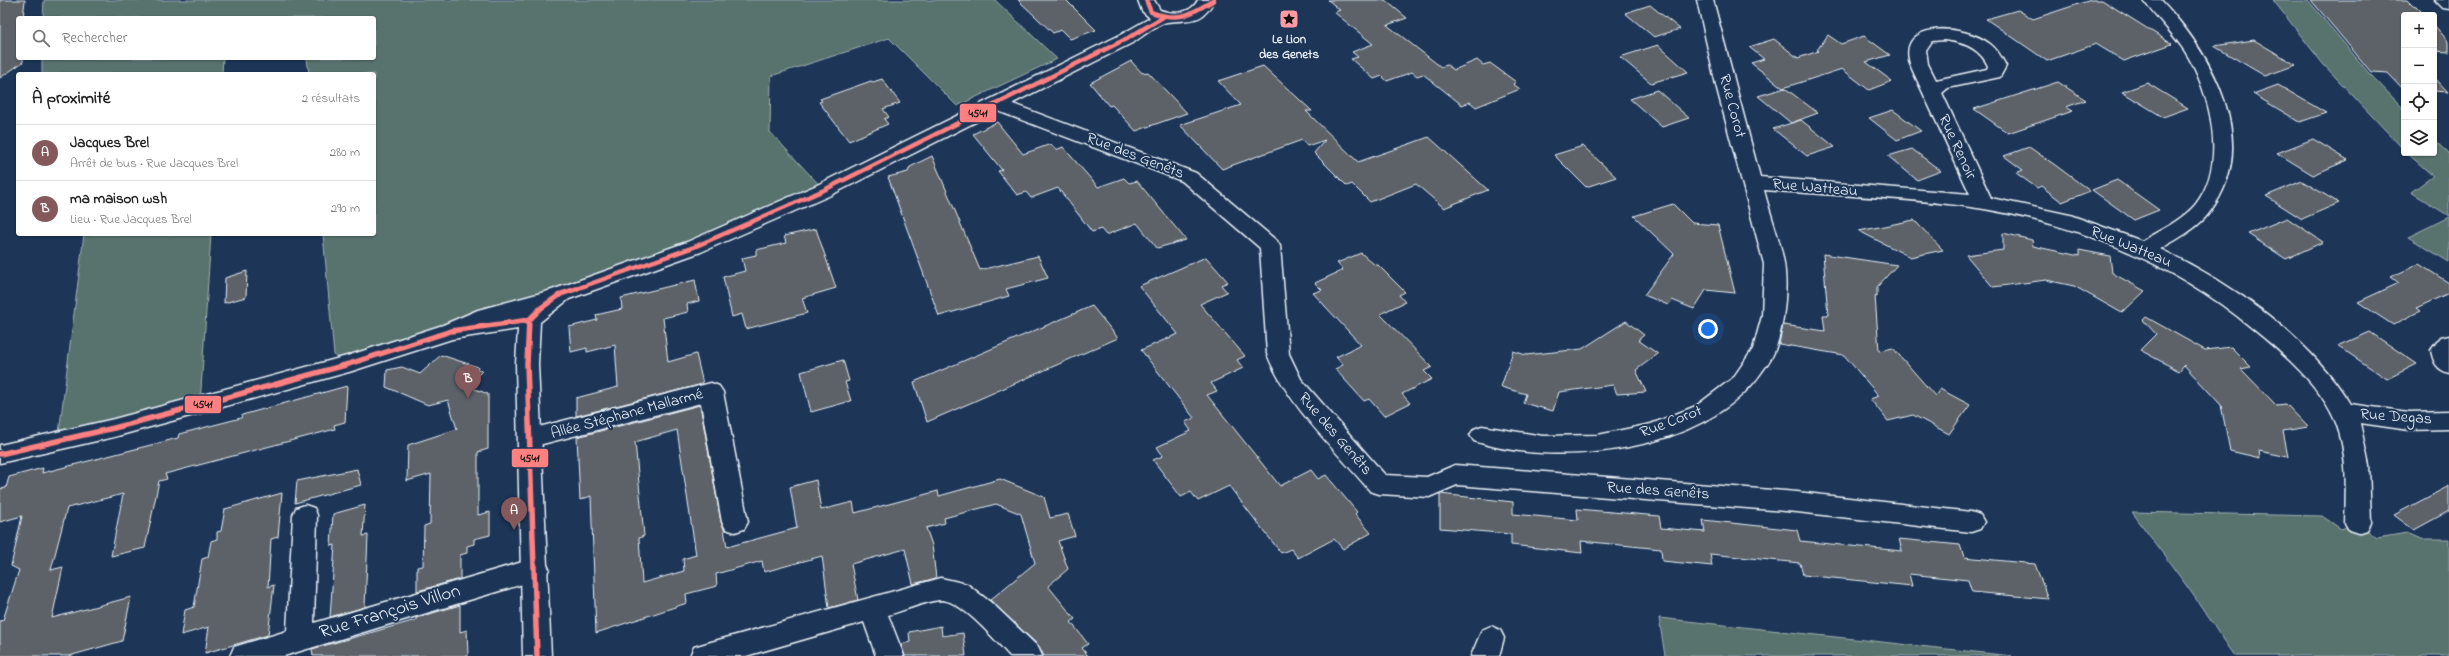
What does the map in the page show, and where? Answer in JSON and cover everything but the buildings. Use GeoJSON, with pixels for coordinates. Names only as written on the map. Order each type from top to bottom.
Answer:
{"type":"FeatureCollection","features":[{"type":"Feature","properties":{"kind":"street","name":"Rue Corot"},"geometry":{"type":"LineString","coordinates":[[1482,435],[1543,445],[1598,444],[1654,432],[1704,412],[1741,384],[1764,351],[1773,316],[1774,264],[1705,0]]}},
{"type":"Feature","properties":{"kind":"street"},"geometry":{"type":"LineString","coordinates":[[2144,249],[2178,228],[2201,210],[2212,194],[2220,169],[2222,145],[2218,117],[2210,84],[2194,52],[2172,21],[2152,0]]}},
{"type":"Feature","properties":{"kind":"street"},"geometry":{"type":"LineString","coordinates":[[2443,0],[2449,4]]}},
{"type":"Feature","properties":{"kind":"street"},"geometry":{"type":"LineString","coordinates":[[1143,2],[1150,11],[1163,17],[1173,18],[1193,15],[1200,11],[1208,1]]}},
{"type":"Feature","properties":{"kind":"street"},"geometry":{"type":"LineString","coordinates":[[0,454],[114,428],[349,364],[451,331],[486,315],[561,294],[694,248],[824,190],[1128,38],[1163,17]]}},
{"type":"Feature","properties":{"kind":"street","name":"Rue Renoir"},"geometry":{"type":"LineString","coordinates":[[1932,91],[1949,132],[1984,203]]}},
{"type":"Feature","properties":{"kind":"street","name":"Rue des Genêts"},"geometry":{"type":"LineString","coordinates":[[997,104],[1189,177],[1270,246],[1278,354],[1284,369],[1293,385],[1379,484],[1429,487],[1455,476],[1797,502],[1971,522]]}},
{"type":"Feature","properties":{"kind":"street","name":"Rue Watteau"},"geometry":{"type":"LineString","coordinates":[[1752,183],[1984,203],[2048,217],[2144,249],[2192,272],[2242,305],[2284,342],[2317,377],[2344,412],[2356,457],[2359,495],[2358,523]]}},
{"type":"Feature","properties":{"kind":"street"},"geometry":{"type":"LineString","coordinates":[[451,331],[529,320],[541,308],[561,294]]}},
{"type":"Feature","properties":{"kind":"street"},"geometry":{"type":"LineString","coordinates":[[529,320],[527,364],[536,569],[537,656]]}},
{"type":"Feature","properties":{"kind":"street"},"geometry":{"type":"LineString","coordinates":[[2449,343],[2442,350],[2444,359],[2449,365]]}},
{"type":"Feature","properties":{"kind":"street","name":"Allée Stéphane Mallarmé"},"geometry":{"type":"LineString","coordinates":[[531,438],[711,392],[735,522]]}},
{"type":"Feature","properties":{"kind":"street","name":"Rue Degas"},"geometry":{"type":"LineString","coordinates":[[2344,412],[2409,421],[2449,420]]}},
{"type":"Feature","properties":{"kind":"street"},"geometry":{"type":"LineString","coordinates":[[300,639],[305,515]]}},
{"type":"Feature","properties":{"kind":"street","name":"Rue François Villon"},"geometry":{"type":"LineString","coordinates":[[244,656],[536,569]]}},
{"type":"Feature","properties":{"kind":"street"},"geometry":{"type":"LineString","coordinates":[[704,656],[941,589],[958,592],[985,613],[1028,656]]}},
{"type":"Feature","properties":{"kind":"street"},"geometry":{"type":"LineString","coordinates":[[872,609],[890,656]]}},
{"type":"Feature","properties":{"kind":"green space"},"geometry":{"type":"Polygon","coordinates":[[[44,0],[995,0],[1057,59],[957,106],[889,38],[771,76],[770,132],[824,190],[694,247],[349,364],[334,355],[323,236],[376,236],[376,72],[309,72],[307,60],[376,60],[376,16],[43,16],[44,0]]]}},
{"type":"Feature","properties":{"kind":"green space"},"geometry":{"type":"Polygon","coordinates":[[[2273,0],[2308,0],[2368,72],[2401,106],[2401,147],[2323,64],[2273,0]]]}},
{"type":"Feature","properties":{"kind":"green space"},"geometry":{"type":"Polygon","coordinates":[[[42,60],[223,60],[222,72],[42,72],[42,60]]]}},
{"type":"Feature","properties":{"kind":"green space"},"geometry":{"type":"Polygon","coordinates":[[[2437,142],[2449,153],[2449,216],[2411,192],[2433,176],[2410,156],[2437,156],[2437,142]]]}},
{"type":"Feature","properties":{"kind":"green space"},"geometry":{"type":"Polygon","coordinates":[[[2449,217],[2449,262],[2408,237],[2449,217]]]}},
{"type":"Feature","properties":{"kind":"green space"},"geometry":{"type":"Polygon","coordinates":[[[84,236],[211,236],[200,405],[58,441],[84,236]]]}},
{"type":"Feature","properties":{"kind":"green space"},"geometry":{"type":"Polygon","coordinates":[[[2132,512],[2322,516],[2341,529],[2358,523],[2377,538],[2407,533],[2421,539],[2449,539],[2449,656],[2235,656],[2189,589],[2132,512]]]}},
{"type":"Feature","properties":{"kind":"green space"},"geometry":{"type":"Polygon","coordinates":[[[1659,618],[2012,656],[1665,656],[1659,618]]]}},
{"type":"Feature","properties":{"kind":"transit line","name":"4541"},"geometry":{"type":"LineString","coordinates":[[1146,0],[1151,12],[1165,17],[1188,16],[1214,0]]}},
{"type":"Feature","properties":{"kind":"transit line","name":"4541"},"geometry":{"type":"LineString","coordinates":[[0,454],[114,428],[200,405],[349,364],[451,331],[529,320],[541,308],[561,294],[694,247],[824,190],[1128,38],[1163,17]]}},
{"type":"Feature","properties":{"kind":"transit line","name":"4541"},"geometry":{"type":"LineString","coordinates":[[529,320],[527,364],[537,656]]}},
{"type":"Feature","properties":{"kind":"place","name":"Le Lion des Genets"},"geometry":{"type":"Point","coordinates":[1289,19]}},
{"type":"Feature","properties":{"kind":"place","name":"ma maison wsh"},"geometry":{"type":"Point","coordinates":[468,398]}},
{"type":"Feature","properties":{"kind":"place","name":"Jacques Brel"},"geometry":{"type":"Point","coordinates":[514,530]}}]}
